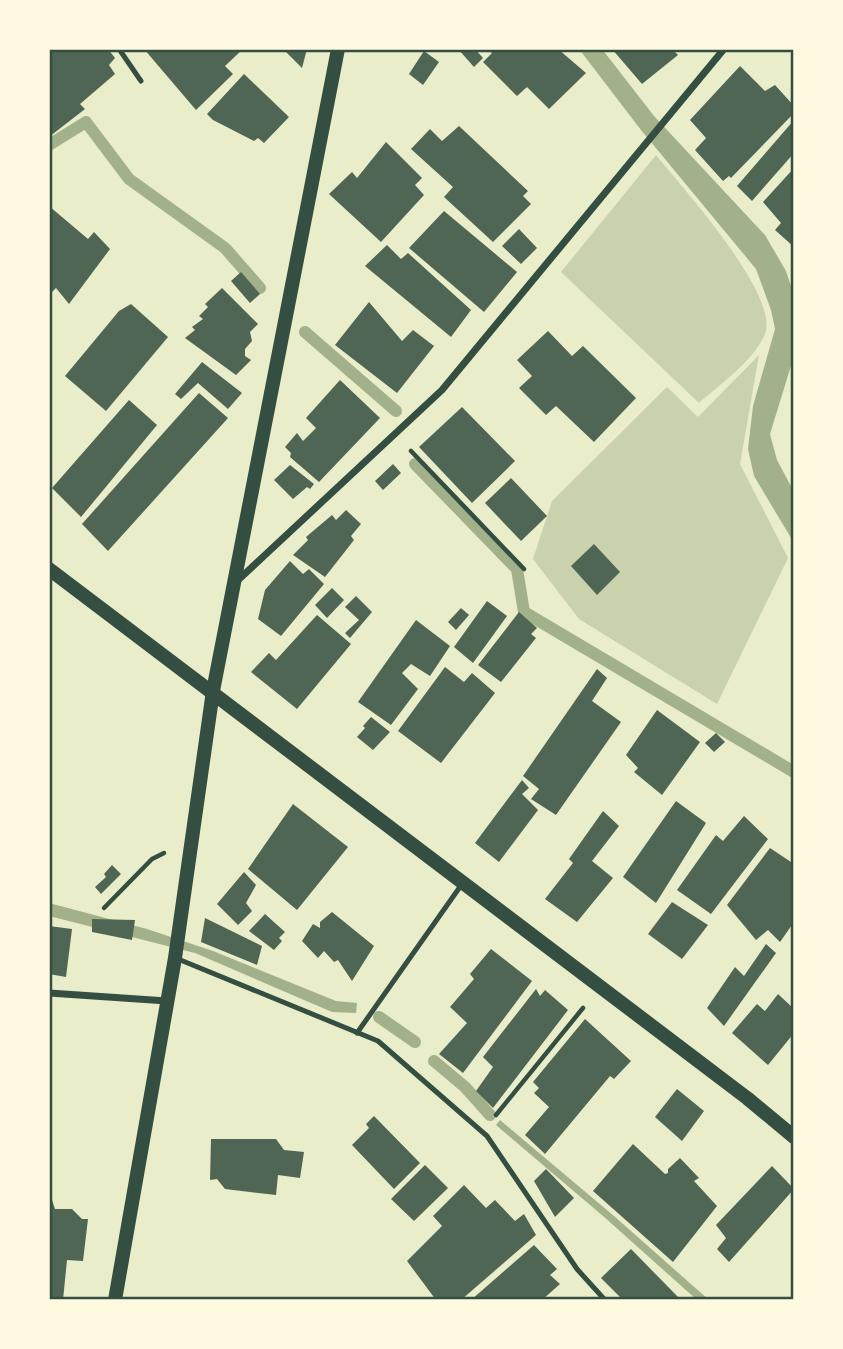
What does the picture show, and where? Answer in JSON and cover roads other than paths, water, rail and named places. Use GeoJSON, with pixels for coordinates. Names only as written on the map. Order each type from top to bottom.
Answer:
{"type":"FeatureCollection","features":[{"type":"Feature","properties":{"kind":"main road"},"geometry":{"type":"LineString","coordinates":[[116,1300],[175,958],[213,691],[338,49]]}},
{"type":"Feature","properties":{"kind":"main road"},"geometry":{"type":"LineString","coordinates":[[49,569],[747,1098],[794,1137]]}},
{"type":"Feature","properties":{"kind":"street"},"geometry":{"type":"LineString","coordinates":[[233,584],[442,390],[724,49]]}},
{"type":"Feature","properties":{"kind":"street"},"geometry":{"type":"LineString","coordinates":[[49,993],[166,1001]]}},
{"type":"Feature","properties":{"kind":"lane"},"geometry":{"type":"LineString","coordinates":[[119,49],[141,81]]}},
{"type":"Feature","properties":{"kind":"lane"},"geometry":{"type":"LineString","coordinates":[[356,1033],[463,883]]}},
{"type":"Feature","properties":{"kind":"lane"},"geometry":{"type":"LineString","coordinates":[[175,958],[379,1041],[482,1132],[577,1269],[605,1300]]}},
{"type":"Feature","properties":{"kind":"waterway"},"geometry":{"type":"LineString","coordinates":[[49,145],[86,122],[129,179],[225,248],[260,288]]}},
{"type":"Feature","properties":{"kind":"waterway"},"geometry":{"type":"LineString","coordinates":[[305,332],[396,411]]}},
{"type":"Feature","properties":{"kind":"waterway"},"geometry":{"type":"LineString","coordinates":[[415,464],[517,569],[524,612],[794,772]]}},
{"type":"Feature","properties":{"kind":"waterway"},"geometry":{"type":"LineString","coordinates":[[379,1017],[415,1042]]}},
{"type":"Feature","properties":{"kind":"waterway"},"geometry":{"type":"LineString","coordinates":[[434,1061],[465,1087],[490,1115]]}}]}
